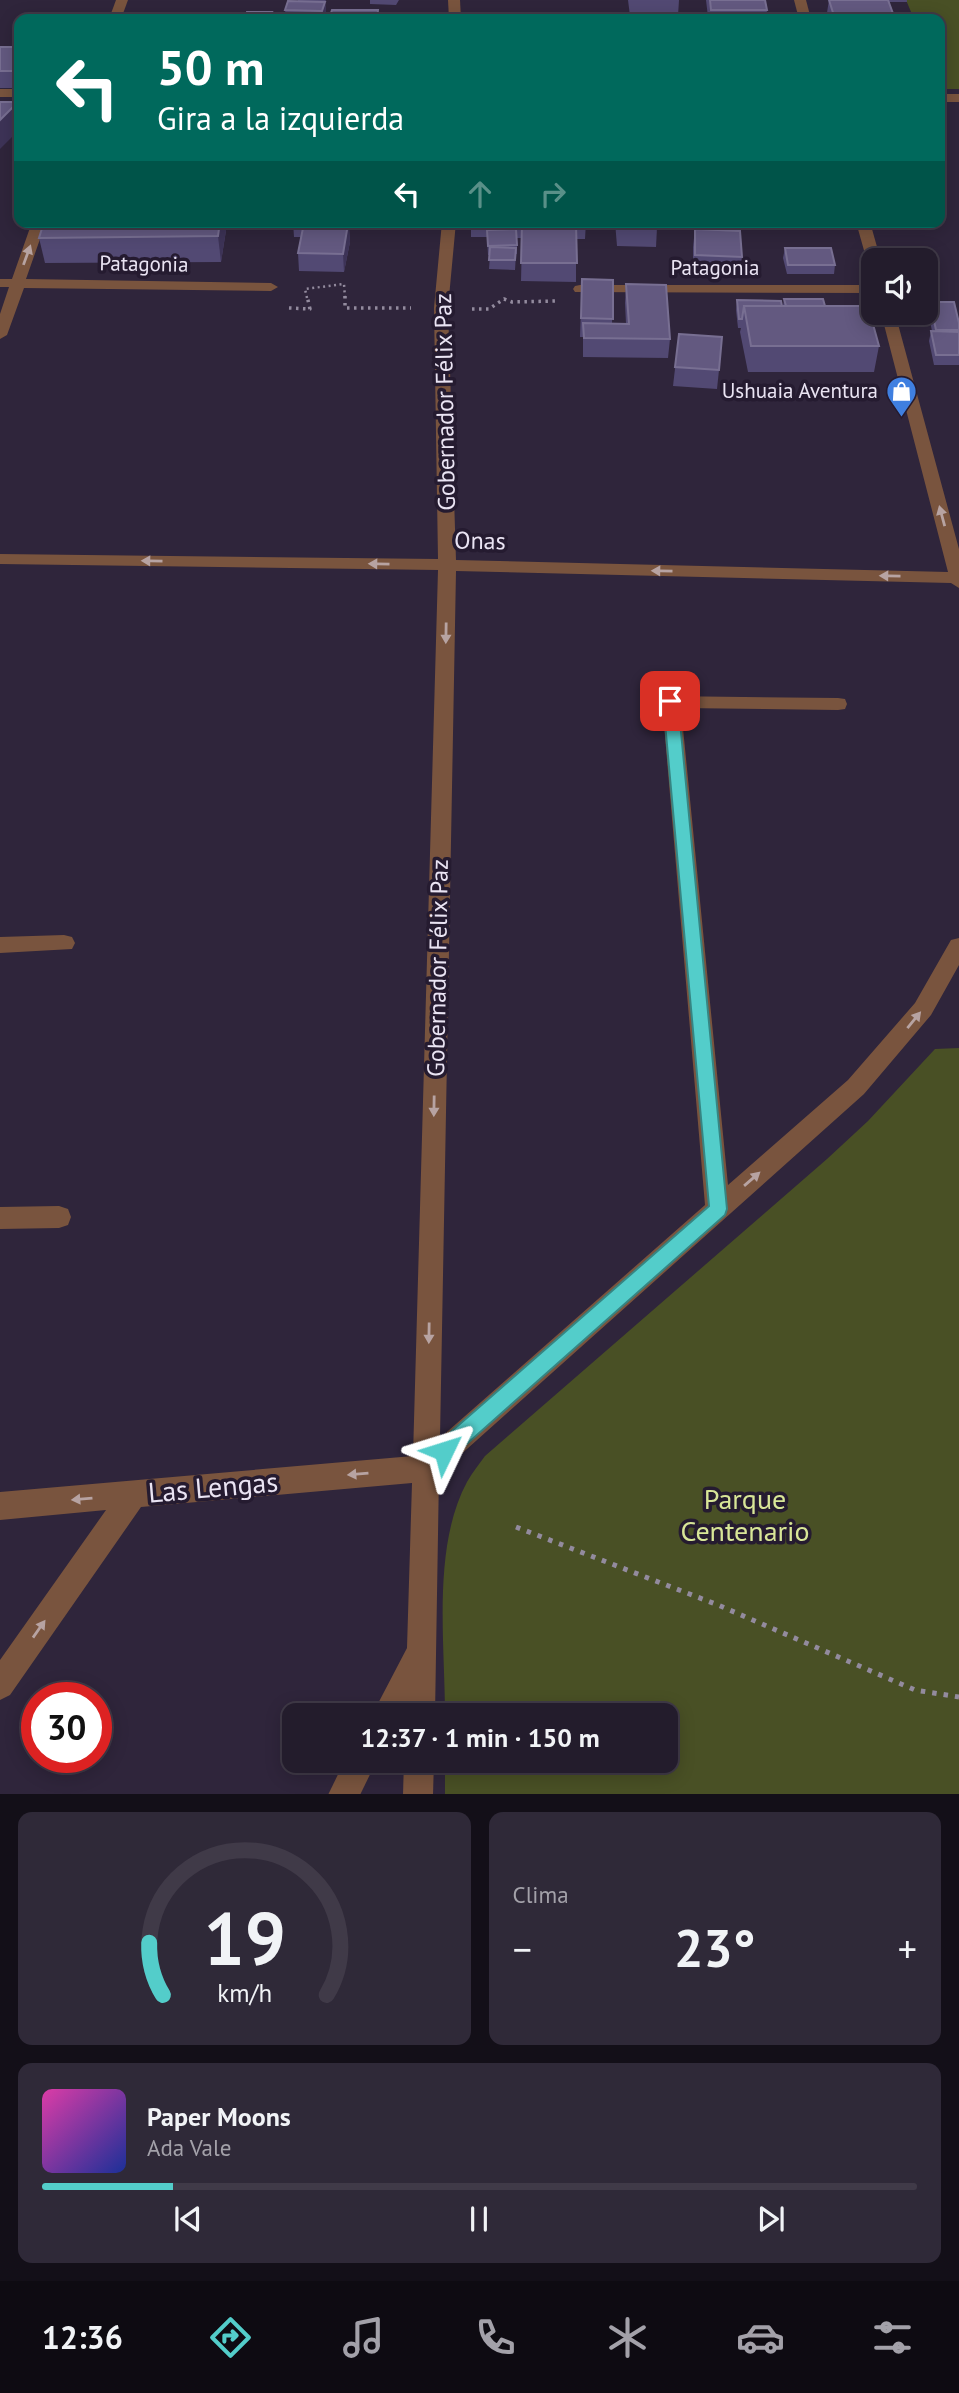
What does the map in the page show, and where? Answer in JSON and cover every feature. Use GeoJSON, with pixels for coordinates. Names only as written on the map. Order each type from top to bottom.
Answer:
{"type":"FeatureCollection","features":[{"type":"Feature","properties":{"kind":"street"},"geometry":{"type":"LineString","coordinates":[[0,335],[37,228]]}},
{"type":"Feature","properties":{"kind":"street","name":"Gobernador Félix Paz"},"geometry":{"type":"LineString","coordinates":[[420,1703],[447,565],[442,308],[449,228]]}},
{"type":"Feature","properties":{"kind":"street"},"geometry":{"type":"LineString","coordinates":[[865,228],[870,248]]}},
{"type":"Feature","properties":{"kind":"street","name":"Patagonia"},"geometry":{"type":"LineString","coordinates":[[0,283],[271,287]]}},
{"type":"Feature","properties":{"kind":"street","name":"Patagonia"},"geometry":{"type":"LineString","coordinates":[[580,289],[861,289]]}},
{"type":"Feature","properties":{"kind":"street"},"geometry":{"type":"LineString","coordinates":[[891,325],[958,580]]}},
{"type":"Feature","properties":{"kind":"street","name":"Onas"},"geometry":{"type":"LineString","coordinates":[[0,559],[447,565],[958,580]]}},
{"type":"Feature","properties":{"kind":"street"},"geometry":{"type":"LineString","coordinates":[[718,1209],[670,701],[838,704]]}},
{"type":"Feature","properties":{"kind":"street"},"geometry":{"type":"LineString","coordinates":[[0,945],[64,943]]}},
{"type":"Feature","properties":{"kind":"street"},"geometry":{"type":"LineString","coordinates":[[426,1468],[856,1087],[923,1009],[959,946]]}},
{"type":"Feature","properties":{"kind":"street"},"geometry":{"type":"LineString","coordinates":[[0,1218],[59,1217]]}},
{"type":"Feature","properties":{"kind":"street","name":"Las Lengas"},"geometry":{"type":"LineString","coordinates":[[0,1506],[426,1468]]}},
{"type":"Feature","properties":{"kind":"street"},"geometry":{"type":"LineString","coordinates":[[0,1685],[134,1494]]}},
{"type":"Feature","properties":{"kind":"street"},"geometry":{"type":"LineString","coordinates":[[393,1703],[422,1650]]}},
{"type":"Feature","properties":{"kind":"street"},"geometry":{"type":"LineString","coordinates":[[343,1794],[355,1773]]}},
{"type":"Feature","properties":{"kind":"street"},"geometry":{"type":"LineString","coordinates":[[418,1794],[419,1773]]}},
{"type":"Feature","properties":{"kind":"path"},"geometry":{"type":"LineString","coordinates":[[271,287],[285,308],[310,309],[305,289],[344,284],[345,308],[489,309],[504,299],[512,302],[569,303],[580,289]]}},
{"type":"Feature","properties":{"kind":"path"},"geometry":{"type":"LineString","coordinates":[[516,1527],[718,1605],[915,1690],[959,1697]]}},
{"type":"Feature","properties":{"kind":"green space"},"geometry":{"type":"Polygon","coordinates":[[[906,0],[959,0],[959,89],[945,89],[945,14],[912,14],[906,0]]]}},
{"type":"Feature","properties":{"kind":"green space","name":"Parque Centenario"},"geometry":{"type":"Polygon","coordinates":[[[959,1048],[959,1794],[445,1794],[445,1773],[678,1773],[678,1703],[445,1703],[443,1596],[449,1536],[456,1508],[467,1482],[485,1456],[827,1159],[868,1121],[935,1049],[959,1048]]]}},
{"type":"Feature","properties":{"kind":"building"},"geometry":{"type":"Polygon","coordinates":[[[710,0],[765,0],[767,10],[711,10],[710,0]]]}},
{"type":"Feature","properties":{"kind":"building"},"geometry":{"type":"Polygon","coordinates":[[[829,0],[888,0],[893,14],[833,14],[829,0]]]}},
{"type":"Feature","properties":{"kind":"building"},"geometry":{"type":"Polygon","coordinates":[[[288,1],[325,2],[322,11],[285,10],[288,1]]]}},
{"type":"Feature","properties":{"kind":"building"},"geometry":{"type":"Polygon","coordinates":[[[332,10],[378,10],[378,14],[331,14],[332,10]]]}},
{"type":"Feature","properties":{"kind":"building"},"geometry":{"type":"Polygon","coordinates":[[[247,12],[272,12],[271,14],[247,12]]]}},
{"type":"Feature","properties":{"kind":"building"},"geometry":{"type":"Polygon","coordinates":[[[0,47],[14,47],[14,71],[0,71],[0,47]]]}},
{"type":"Feature","properties":{"kind":"building"},"geometry":{"type":"Polygon","coordinates":[[[0,102],[14,102],[14,106],[0,120],[0,102]]]}},
{"type":"Feature","properties":{"kind":"building"},"geometry":{"type":"Polygon","coordinates":[[[42,228],[219,228],[218,236],[39,238],[42,228]]]}},
{"type":"Feature","properties":{"kind":"building"},"geometry":{"type":"Polygon","coordinates":[[[303,228],[347,228],[343,254],[298,253],[303,228]]]}},
{"type":"Feature","properties":{"kind":"building"},"geometry":{"type":"Polygon","coordinates":[[[522,228],[576,228],[577,263],[521,263],[522,228]]]}},
{"type":"Feature","properties":{"kind":"building"},"geometry":{"type":"Polygon","coordinates":[[[516,229],[517,245],[488,246],[487,230],[516,229]]]}},
{"type":"Feature","properties":{"kind":"building"},"geometry":{"type":"Polygon","coordinates":[[[695,229],[740,231],[742,257],[695,255],[695,229]]]}},
{"type":"Feature","properties":{"kind":"building"},"geometry":{"type":"Polygon","coordinates":[[[490,247],[516,248],[515,260],[489,260],[490,247]]]}},
{"type":"Feature","properties":{"kind":"building"},"geometry":{"type":"Polygon","coordinates":[[[785,248],[831,248],[835,265],[788,265],[785,248]]]}},
{"type":"Feature","properties":{"kind":"building"},"geometry":{"type":"Polygon","coordinates":[[[582,279],[613,280],[613,319],[581,318],[582,279]]]}},
{"type":"Feature","properties":{"kind":"building"},"geometry":{"type":"Polygon","coordinates":[[[626,284],[666,285],[670,339],[584,338],[583,323],[629,324],[626,284]]]}},
{"type":"Feature","properties":{"kind":"building"},"geometry":{"type":"Polygon","coordinates":[[[784,299],[823,299],[825,306],[786,306],[784,299]]]}},
{"type":"Feature","properties":{"kind":"building"},"geometry":{"type":"Polygon","coordinates":[[[737,300],[781,301],[782,306],[744,306],[742,319],[739,319],[737,300]]]}},
{"type":"Feature","properties":{"kind":"building"},"geometry":{"type":"Polygon","coordinates":[[[938,302],[954,302],[959,330],[936,330],[938,302]]]}},
{"type":"Feature","properties":{"kind":"building"},"geometry":{"type":"Polygon","coordinates":[[[744,306],[861,306],[861,325],[873,325],[879,346],[751,346],[744,306]]]}},
{"type":"Feature","properties":{"kind":"building"},"geometry":{"type":"Polygon","coordinates":[[[931,331],[959,332],[959,355],[936,355],[931,331]]]}},
{"type":"Feature","properties":{"kind":"building"},"geometry":{"type":"Polygon","coordinates":[[[679,334],[722,337],[719,370],[675,367],[679,334]]]}},
{"type":"Feature","properties":{"kind":"place","name":"Ushuaia Aventura"},"geometry":{"type":"Point","coordinates":[901,418]}},
{"type":"Feature","properties":{"kind":"route"},"geometry":{"type":"LineString","coordinates":[[444,1451],[718,1209],[670,701]]}}]}
